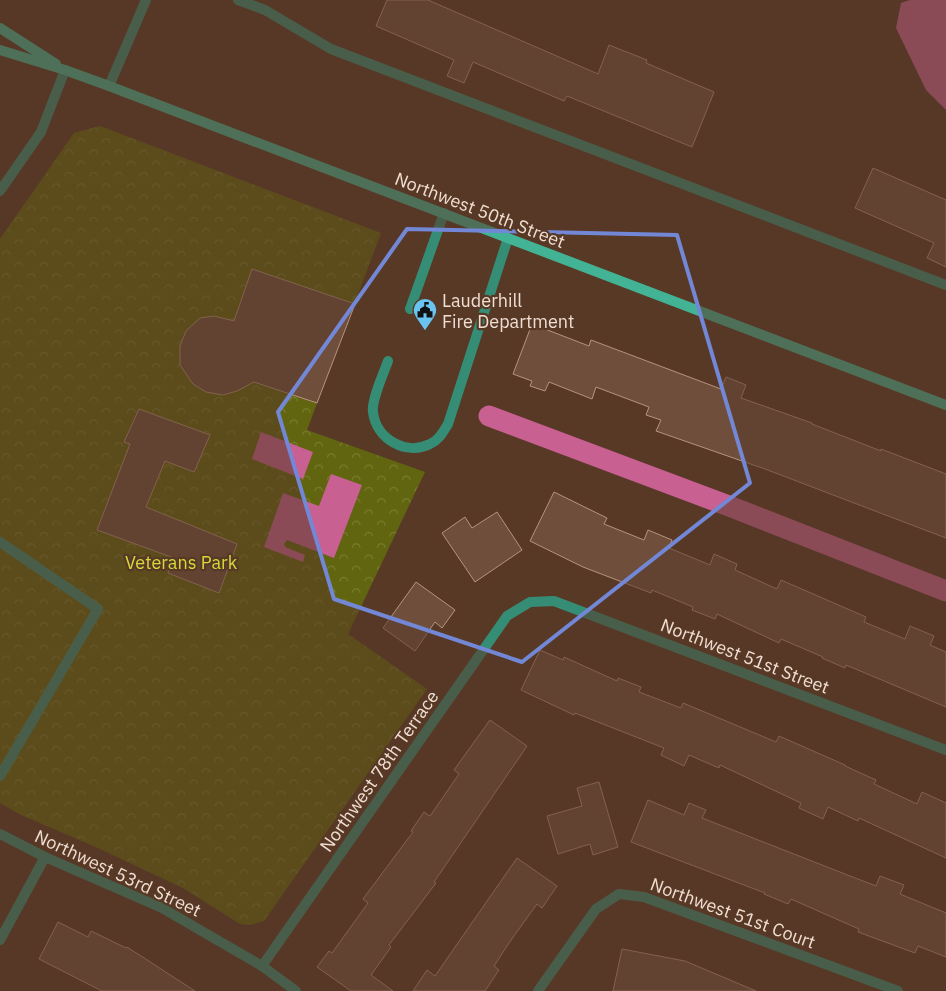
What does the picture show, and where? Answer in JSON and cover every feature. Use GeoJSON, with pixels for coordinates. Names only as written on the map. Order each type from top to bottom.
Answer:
{"type":"FeatureCollection","features":[{"type":"Feature","properties":{"kind":"street"},"geometry":{"type":"LineString","coordinates":[[109,86],[146,0]]}},
{"type":"Feature","properties":{"kind":"street"},"geometry":{"type":"LineString","coordinates":[[238,0],[266,11],[331,50],[946,285]]}},
{"type":"Feature","properties":{"kind":"street"},"geometry":{"type":"LineString","coordinates":[[266,11],[268,0]]}},
{"type":"Feature","properties":{"kind":"street"},"geometry":{"type":"LineString","coordinates":[[0,28],[65,70],[40,132],[0,191]]}},
{"type":"Feature","properties":{"kind":"street","name":"Northwest 50th Street"},"geometry":{"type":"LineString","coordinates":[[0,50],[109,86],[946,405]]}},
{"type":"Feature","properties":{"kind":"street"},"geometry":{"type":"LineString","coordinates":[[410,309],[444,213]]}},
{"type":"Feature","properties":{"kind":"street"},"geometry":{"type":"LineString","coordinates":[[388,361],[372,411],[377,425],[384,438],[401,446],[416,448],[430,444],[440,436],[448,424],[508,238]]}},
{"type":"Feature","properties":{"kind":"street"},"geometry":{"type":"LineString","coordinates":[[0,542],[98,609],[0,776]]}},
{"type":"Feature","properties":{"kind":"street","name":"Northwest 51st Street"},"geometry":{"type":"LineString","coordinates":[[530,602],[554,601],[946,750]]}},
{"type":"Feature","properties":{"kind":"street","name":"Northwest 78th Terrace"},"geometry":{"type":"LineString","coordinates":[[262,966],[507,616],[530,602]]}},
{"type":"Feature","properties":{"kind":"street","name":"Northwest 53rd Street"},"geometry":{"type":"LineString","coordinates":[[0,834],[44,857],[162,908],[262,966],[296,991]]}},
{"type":"Feature","properties":{"kind":"street"},"geometry":{"type":"LineString","coordinates":[[0,940],[44,857]]}},
{"type":"Feature","properties":{"kind":"street","name":"Northwest 51st Court"},"geometry":{"type":"LineString","coordinates":[[538,991],[596,909],[619,894],[644,897],[898,991]]}},
{"type":"Feature","properties":{"kind":"highlighted area"},"geometry":{"type":"Polygon","coordinates":[[[407,229],[677,235],[750,483],[522,662],[334,599],[278,412],[407,229]]]}},
{"type":"Feature","properties":{"kind":"green space","name":"Veterans Park"},"geometry":{"type":"Polygon","coordinates":[[[100,126],[381,233],[307,430],[425,472],[348,634],[427,689],[264,921],[250,925],[240,924],[183,888],[98,848],[19,814],[0,803],[0,239],[74,133],[100,126]]]}},
{"type":"Feature","properties":{"kind":"shaded area"},"geometry":{"type":"Polygon","coordinates":[[[910,0],[946,0],[946,110],[926,90],[896,28],[901,3],[910,0]]]}},
{"type":"Feature","properties":{"kind":"shaded area"},"geometry":{"type":"Polygon","coordinates":[[[261,432],[313,452],[303,479],[252,459],[261,432]]]}},
{"type":"Feature","properties":{"kind":"shaded area"},"geometry":{"type":"Polygon","coordinates":[[[331,474],[362,485],[334,558],[287,540],[284,544],[285,547],[305,555],[303,562],[264,547],[283,493],[319,506],[331,474]]]}},
{"type":"Feature","properties":{"kind":"building"},"geometry":{"type":"Polygon","coordinates":[[[387,0],[428,0],[598,74],[609,45],[647,60],[646,63],[714,92],[692,147],[567,96],[564,101],[473,62],[464,83],[447,76],[454,60],[376,26],[387,0]]]}},
{"type":"Feature","properties":{"kind":"building"},"geometry":{"type":"Polygon","coordinates":[[[873,168],[946,200],[946,267],[927,258],[934,243],[855,208],[873,168]]]}},
{"type":"Feature","properties":{"kind":"building"},"geometry":{"type":"Polygon","coordinates":[[[252,269],[355,304],[317,403],[254,382],[237,391],[223,395],[206,392],[193,384],[180,365],[180,346],[186,331],[200,318],[214,316],[234,321],[252,269]]]}},
{"type":"Feature","properties":{"kind":"building"},"geometry":{"type":"Polygon","coordinates":[[[532,324],[589,346],[591,340],[721,389],[726,377],[746,385],[741,398],[946,474],[946,538],[765,469],[656,431],[661,420],[646,415],[649,407],[596,387],[592,399],[549,382],[545,391],[530,386],[532,381],[513,374],[532,324]]]}},
{"type":"Feature","properties":{"kind":"building"},"geometry":{"type":"Polygon","coordinates":[[[139,409],[210,435],[194,472],[165,461],[146,507],[237,544],[219,593],[168,573],[174,558],[97,530],[130,444],[124,442],[139,409]]]}},
{"type":"Feature","properties":{"kind":"building"},"geometry":{"type":"Polygon","coordinates":[[[554,492],[607,518],[604,524],[644,540],[648,530],[672,540],[669,548],[710,565],[714,554],[737,564],[735,570],[777,589],[781,580],[866,617],[864,622],[905,639],[910,626],[934,636],[930,645],[946,652],[946,707],[846,665],[845,668],[781,639],[779,643],[717,614],[715,619],[692,610],[693,607],[652,590],[651,593],[583,567],[530,541],[554,492]]]}},
{"type":"Feature","properties":{"kind":"building"},"geometry":{"type":"Polygon","coordinates":[[[497,512],[522,550],[475,582],[442,533],[465,517],[472,528],[497,512]]]}},
{"type":"Feature","properties":{"kind":"building"},"geometry":{"type":"Polygon","coordinates":[[[416,582],[455,610],[442,628],[435,622],[415,651],[383,628],[416,582]]]}},
{"type":"Feature","properties":{"kind":"building"},"geometry":{"type":"Polygon","coordinates":[[[540,650],[563,660],[564,657],[617,681],[618,678],[641,687],[639,692],[681,708],[683,703],[776,742],[779,736],[876,780],[874,784],[917,804],[922,792],[946,803],[946,858],[859,818],[858,821],[828,807],[823,819],[799,808],[801,803],[720,765],[719,768],[689,755],[684,766],[661,755],[664,748],[575,713],[574,715],[521,690],[540,650]]]}},
{"type":"Feature","properties":{"kind":"building"},"geometry":{"type":"Polygon","coordinates":[[[490,720],[527,746],[434,882],[436,883],[389,945],[391,947],[371,975],[393,991],[351,991],[317,967],[329,951],[332,953],[368,903],[363,899],[413,832],[411,831],[424,812],[430,816],[459,774],[454,770],[490,720]]]}},
{"type":"Feature","properties":{"kind":"building"},"geometry":{"type":"Polygon","coordinates":[[[599,782],[618,847],[593,855],[590,844],[558,854],[547,816],[582,806],[577,788],[599,782]]]}},
{"type":"Feature","properties":{"kind":"building"},"geometry":{"type":"Polygon","coordinates":[[[648,800],[684,815],[689,803],[706,810],[702,818],[876,886],[880,876],[904,885],[900,894],[946,913],[946,957],[918,946],[915,953],[858,932],[859,929],[791,899],[788,904],[765,893],[631,842],[648,800]]]}},
{"type":"Feature","properties":{"kind":"building"},"geometry":{"type":"Polygon","coordinates":[[[517,858],[557,886],[542,908],[537,904],[511,940],[494,966],[499,970],[485,991],[413,991],[427,970],[435,976],[517,858]]]}},
{"type":"Feature","properties":{"kind":"building"},"geometry":{"type":"Polygon","coordinates":[[[58,922],[88,937],[91,931],[127,947],[195,991],[102,991],[39,959],[58,922]]]}},
{"type":"Feature","properties":{"kind":"building"},"geometry":{"type":"Polygon","coordinates":[[[622,949],[685,961],[756,991],[613,991],[622,949]]]}},
{"type":"Feature","properties":{"kind":"waterway"},"geometry":{"type":"LineString","coordinates":[[489,416],[729,506],[946,591]]}},
{"type":"Feature","properties":{"kind":"place","name":"Lauderhill Fire Department"},"geometry":{"type":"Point","coordinates":[425,331]}}]}
